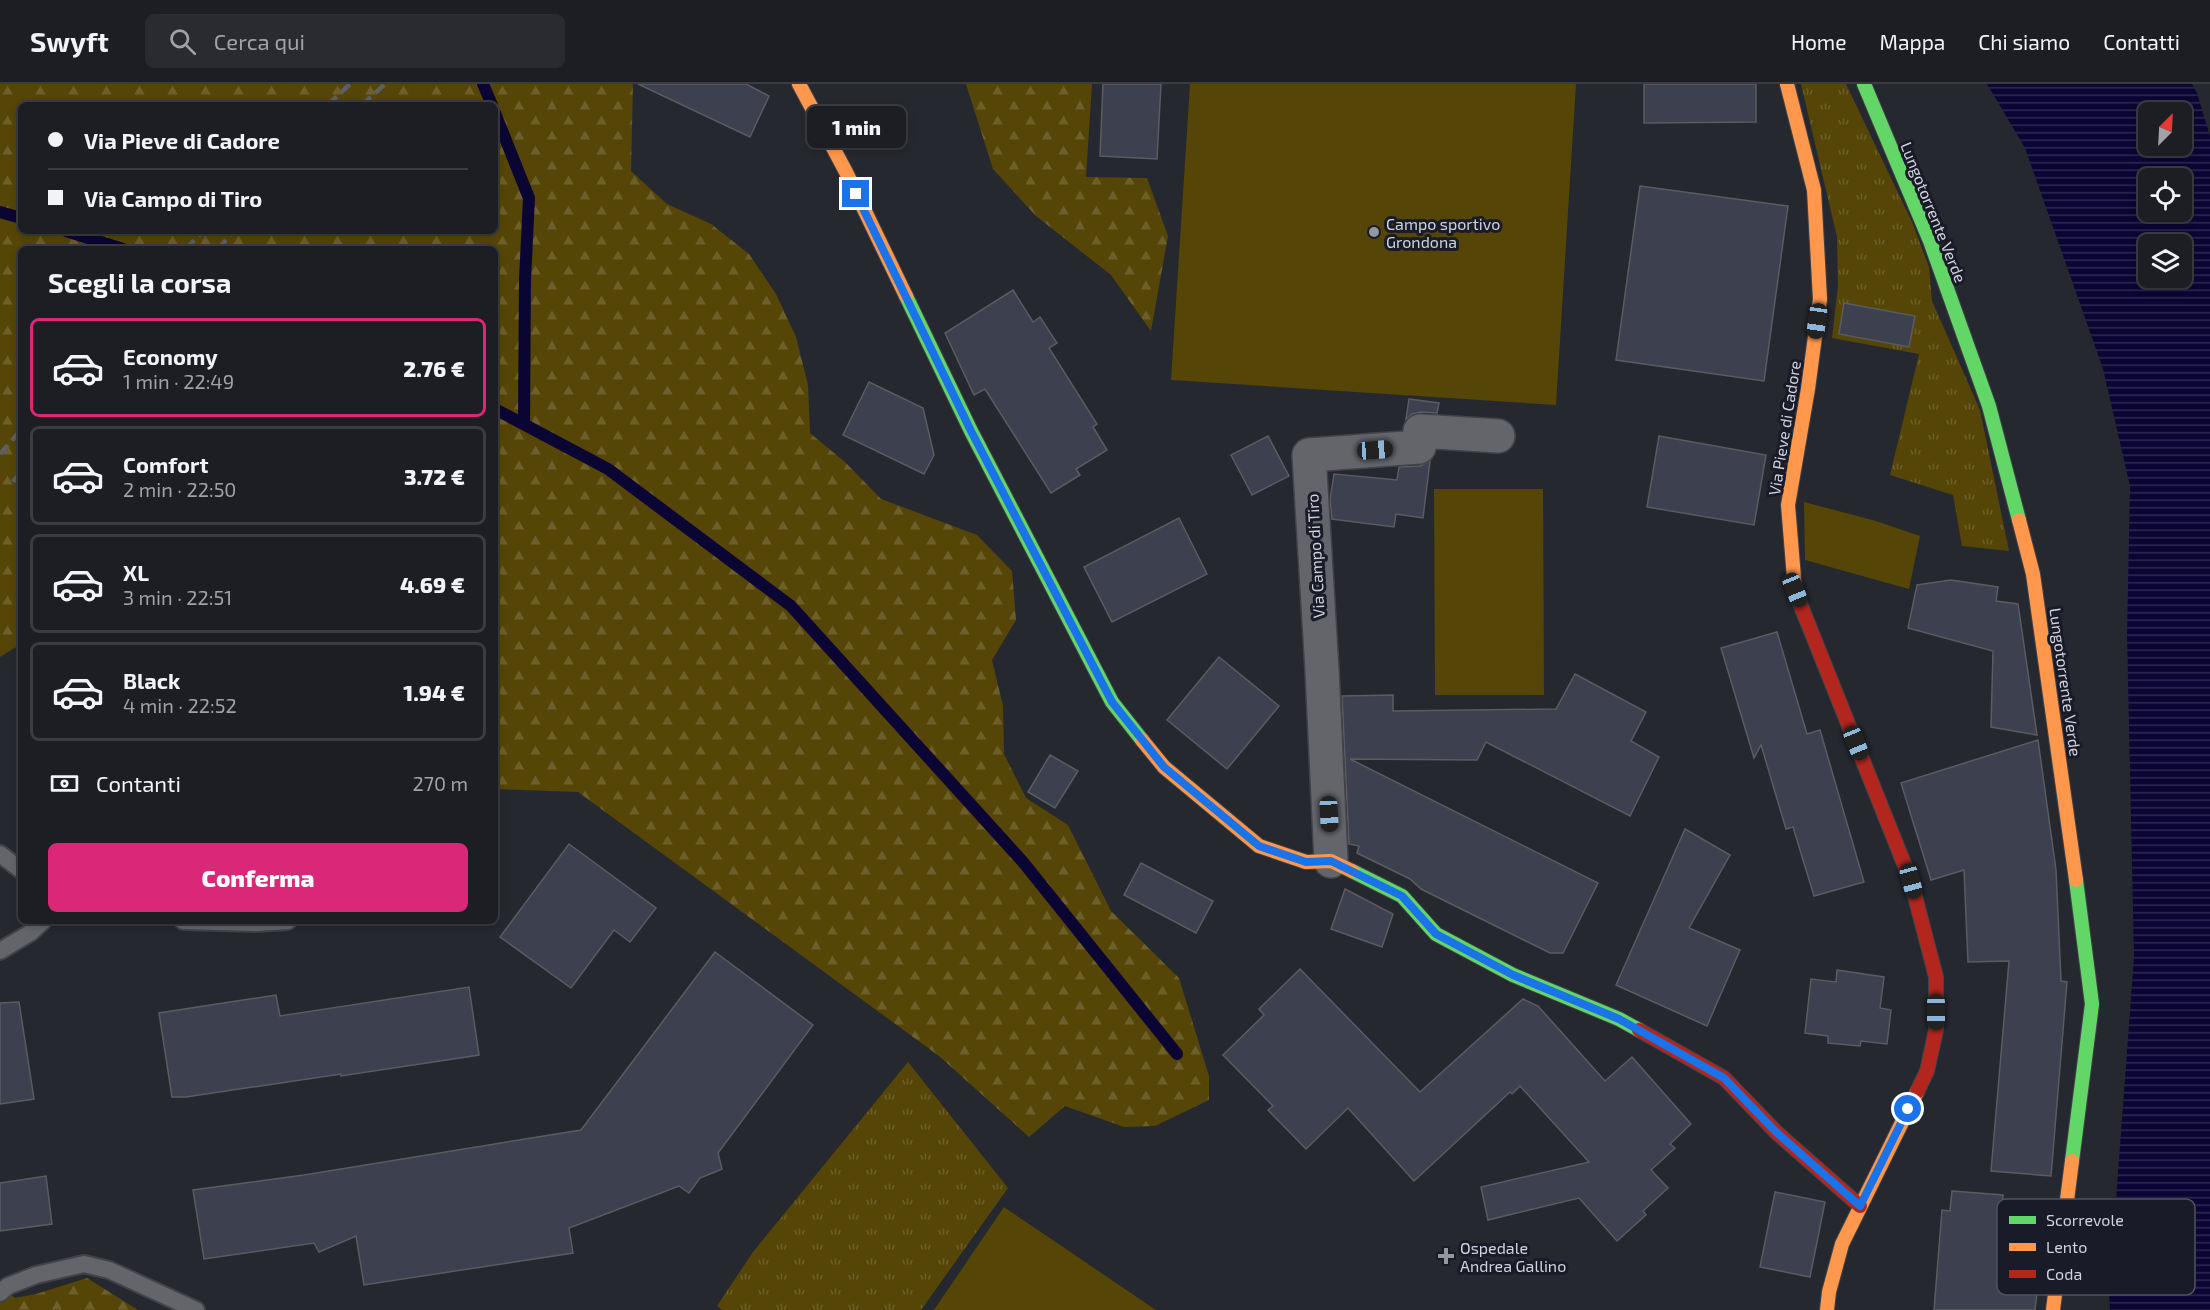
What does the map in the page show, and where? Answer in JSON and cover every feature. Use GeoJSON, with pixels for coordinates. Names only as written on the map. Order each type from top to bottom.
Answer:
{"type":"FeatureCollection","features":[{"type":"Feature","properties":{"kind":"street"},"geometry":{"type":"LineString","coordinates":[[799,84],[846,172],[971,431],[1112,702],[1164,767],[1259,846],[1306,862],[1331,861],[1402,896],[1436,934],[1513,975],[1619,1019],[1724,1078],[1776,1132],[1860,1206]]}},
{"type":"Feature","properties":{"kind":"street","name":"Via Pieve di Cadore"},"geometry":{"type":"LineString","coordinates":[[1787,84],[1814,190],[1820,299],[1808,389],[1788,505],[1795,590],[1911,881],[1936,977],[1936,1030],[1927,1071],[1842,1244],[1829,1292],[1827,1310]]}},
{"type":"Feature","properties":{"kind":"street","name":"Lungotorrente Verde"},"geometry":{"type":"LineString","coordinates":[[1864,84],[1930,241],[1989,406],[2033,574],[2092,1005],[2067,1199]]}},
{"type":"Feature","properties":{"kind":"street","name":"Via Campo di Tiro"},"geometry":{"type":"LineString","coordinates":[[1331,861],[1309,454],[1419,447],[1420,431],[1498,436]]}},
{"type":"Feature","properties":{"kind":"street","name":"Lungotorrente Verde"},"geometry":{"type":"LineString","coordinates":[[2053,1310],[2055,1295]]}},
{"type":"Feature","properties":{"kind":"lane"},"geometry":{"type":"LineString","coordinates":[[0,854],[18,868]]}},
{"type":"Feature","properties":{"kind":"lane"},"geometry":{"type":"LineString","coordinates":[[0,951],[30,933],[40,924]]}},
{"type":"Feature","properties":{"kind":"lane"},"geometry":{"type":"LineString","coordinates":[[0,1293],[8,1286],[36,1275],[84,1264],[110,1270],[196,1310]]}},
{"type":"Feature","properties":{"kind":"green space"},"geometry":{"type":"Polygon","coordinates":[[[0,84],[633,84],[631,171],[667,204],[711,224],[749,254],[776,294],[796,337],[808,385],[810,433],[846,463],[881,499],[977,535],[1012,571],[1016,620],[992,660],[1003,706],[1004,754],[1026,798],[1068,825],[1111,911],[1179,978],[1209,1076],[1209,1100],[1155,1126],[1124,1127],[1065,1106],[1029,1137],[939,1056],[578,792],[498,789],[498,246],[18,246],[18,646],[0,657],[0,84]]]}},
{"type":"Feature","properties":{"kind":"green space"},"geometry":{"type":"Polygon","coordinates":[[[966,84],[1092,84],[1086,177],[1147,178],[1168,236],[1151,331],[1111,275],[1036,216],[993,169],[966,84]]]}},
{"type":"Feature","properties":{"kind":"green space","name":"Campo sportivo Grondona"},"geometry":{"type":"Polygon","coordinates":[[[1190,84],[1576,84],[1556,405],[1171,380],[1190,84]]]}},
{"type":"Feature","properties":{"kind":"green space"},"geometry":{"type":"Polygon","coordinates":[[[1801,84],[1846,84],[1912,222],[1929,267],[1932,301],[1980,410],[2009,551],[1962,546],[1953,495],[1890,475],[1919,354],[1832,338],[1838,286],[1837,237],[1801,84]]]}},
{"type":"Feature","properties":{"kind":"green space"},"geometry":{"type":"Polygon","coordinates":[[[1434,489],[1543,489],[1544,695],[1435,695],[1434,489]]]}},
{"type":"Feature","properties":{"kind":"green space"},"geometry":{"type":"Polygon","coordinates":[[[1804,502],[1876,521],[1920,536],[1909,589],[1805,560],[1804,502]]]}},
{"type":"Feature","properties":{"kind":"green space"},"geometry":{"type":"Polygon","coordinates":[[[908,1062],[1008,1188],[921,1310],[722,1310],[717,1306],[753,1252],[908,1062]]]}},
{"type":"Feature","properties":{"kind":"green space"},"geometry":{"type":"Polygon","coordinates":[[[1004,1207],[1156,1310],[934,1310],[1004,1207]]]}},
{"type":"Feature","properties":{"kind":"green space"},"geometry":{"type":"Polygon","coordinates":[[[87,1278],[138,1310],[0,1310],[0,1286],[15,1298],[87,1278]]]}},
{"type":"Feature","properties":{"kind":"shaded area"},"geometry":{"type":"Polygon","coordinates":[[[1987,84],[2192,84],[2210,136],[2210,1310],[2110,1310],[2109,1295],[2195,1295],[2195,1199],[2116,1199],[2134,957],[2127,635],[2130,486],[2103,369],[2025,148],[1987,84]]]}},
{"type":"Feature","properties":{"kind":"building"},"geometry":{"type":"Polygon","coordinates":[[[638,84],[746,84],[769,96],[750,137],[638,84]]]}},
{"type":"Feature","properties":{"kind":"building"},"geometry":{"type":"Polygon","coordinates":[[[1103,84],[1161,84],[1157,159],[1100,156],[1103,84]]]}},
{"type":"Feature","properties":{"kind":"building"},"geometry":{"type":"Polygon","coordinates":[[[1644,84],[1756,84],[1756,122],[1644,123],[1644,84]]]}},
{"type":"Feature","properties":{"kind":"building"},"geometry":{"type":"Polygon","coordinates":[[[1640,186],[1788,206],[1764,381],[1616,360],[1640,186]]]}},
{"type":"Feature","properties":{"kind":"building"},"geometry":{"type":"Polygon","coordinates":[[[1013,290],[1033,322],[1040,317],[1057,343],[1049,348],[1097,424],[1093,427],[1107,450],[1076,469],[1080,475],[1051,493],[985,389],[974,395],[945,333],[1013,290]]]}},
{"type":"Feature","properties":{"kind":"building"},"geometry":{"type":"Polygon","coordinates":[[[1844,303],[1915,316],[1909,347],[1839,334],[1844,303]]]}},
{"type":"Feature","properties":{"kind":"building"},"geometry":{"type":"Polygon","coordinates":[[[869,382],[923,408],[934,455],[924,474],[843,435],[869,382]]]}},
{"type":"Feature","properties":{"kind":"building"},"geometry":{"type":"Polygon","coordinates":[[[1409,399],[1439,403],[1437,413],[1421,412],[1412,414],[1406,419],[1409,399]]]}},
{"type":"Feature","properties":{"kind":"building"},"geometry":{"type":"Polygon","coordinates":[[[1268,436],[1289,476],[1252,495],[1231,455],[1268,436]]]}},
{"type":"Feature","properties":{"kind":"building"},"geometry":{"type":"Polygon","coordinates":[[[1659,436],[1766,455],[1754,525],[1647,507],[1659,436]]]}},
{"type":"Feature","properties":{"kind":"building"},"geometry":{"type":"Polygon","coordinates":[[[1430,461],[1423,518],[1396,514],[1394,527],[1332,519],[1330,500],[1334,474],[1397,480],[1399,467],[1420,466],[1430,461]]]}},
{"type":"Feature","properties":{"kind":"building"},"geometry":{"type":"Polygon","coordinates":[[[1179,518],[1207,574],[1112,622],[1084,567],[1179,518]]]}},
{"type":"Feature","properties":{"kind":"building"},"geometry":{"type":"Polygon","coordinates":[[[1951,580],[1998,587],[1996,601],[2018,604],[2037,735],[1991,727],[1993,651],[1908,628],[1917,585],[1951,580]]]}},
{"type":"Feature","properties":{"kind":"building"},"geometry":{"type":"Polygon","coordinates":[[[1777,632],[1807,734],[1820,730],[1864,882],[1814,896],[1793,827],[1786,829],[1761,745],[1754,758],[1721,648],[1777,632]]]}},
{"type":"Feature","properties":{"kind":"building"},"geometry":{"type":"Polygon","coordinates":[[[1219,657],[1279,706],[1227,769],[1167,720],[1219,657]]]}},
{"type":"Feature","properties":{"kind":"building"},"geometry":{"type":"Polygon","coordinates":[[[1575,674],[1646,712],[1631,741],[1659,757],[1630,816],[1486,742],[1477,760],[1350,759],[1598,883],[1563,953],[1550,953],[1421,889],[1410,879],[1357,853],[1359,846],[1349,844],[1342,696],[1393,695],[1393,711],[1556,709],[1575,674]]]}},
{"type":"Feature","properties":{"kind":"building"},"geometry":{"type":"Polygon","coordinates":[[[2038,740],[2056,870],[2061,981],[2067,982],[2051,1176],[1991,1171],[2009,961],[1968,962],[1964,870],[1931,880],[1901,783],[2038,740]]]}},
{"type":"Feature","properties":{"kind":"building"},"geometry":{"type":"Polygon","coordinates":[[[1050,755],[1078,771],[1055,808],[1028,792],[1050,755]]]}},
{"type":"Feature","properties":{"kind":"building"},"geometry":{"type":"Polygon","coordinates":[[[1685,829],[1730,855],[1689,928],[1740,950],[1707,1026],[1616,985],[1685,829]]]}},
{"type":"Feature","properties":{"kind":"building"},"geometry":{"type":"Polygon","coordinates":[[[569,844],[656,908],[630,942],[614,930],[571,988],[500,937],[569,844]]]}},
{"type":"Feature","properties":{"kind":"building"},"geometry":{"type":"Polygon","coordinates":[[[1141,863],[1213,901],[1196,933],[1124,895],[1141,863]]]}},
{"type":"Feature","properties":{"kind":"building"},"geometry":{"type":"Polygon","coordinates":[[[1345,889],[1393,914],[1382,947],[1331,929],[1345,889]]]}},
{"type":"Feature","properties":{"kind":"building"},"geometry":{"type":"Polygon","coordinates":[[[715,952],[813,1025],[718,1153],[722,1169],[700,1178],[689,1193],[679,1186],[569,1228],[573,1253],[364,1285],[356,1236],[319,1252],[314,1243],[204,1259],[193,1190],[304,1175],[581,1130],[715,952]]]}},
{"type":"Feature","properties":{"kind":"building"},"geometry":{"type":"Polygon","coordinates":[[[1300,969],[1420,1092],[1523,999],[1538,1006],[1605,1081],[1632,1057],[1691,1124],[1670,1144],[1675,1148],[1651,1170],[1668,1188],[1643,1211],[1646,1215],[1617,1241],[1579,1198],[1488,1220],[1481,1187],[1589,1162],[1520,1086],[1512,1094],[1510,1092],[1414,1181],[1348,1108],[1306,1149],[1268,1110],[1273,1106],[1223,1055],[1264,1015],[1259,1009],[1300,969]]]}},
{"type":"Feature","properties":{"kind":"building"},"geometry":{"type":"Polygon","coordinates":[[[1837,970],[1884,977],[1880,1008],[1891,1010],[1887,1044],[1861,1041],[1860,1046],[1828,1043],[1828,1036],[1805,1033],[1811,979],[1836,982],[1837,970]]]}},
{"type":"Feature","properties":{"kind":"building"},"geometry":{"type":"Polygon","coordinates":[[[469,987],[479,1055],[341,1076],[341,1074],[186,1097],[172,1097],[159,1013],[276,995],[280,1016],[469,987]]]}},
{"type":"Feature","properties":{"kind":"building"},"geometry":{"type":"Polygon","coordinates":[[[19,1002],[34,1099],[0,1104],[0,1003],[19,1002]]]}},
{"type":"Feature","properties":{"kind":"building"},"geometry":{"type":"Polygon","coordinates":[[[46,1176],[52,1224],[0,1231],[0,1183],[46,1176]]]}},
{"type":"Feature","properties":{"kind":"building"},"geometry":{"type":"Polygon","coordinates":[[[1952,1191],[2003,1195],[2003,1199],[1997,1199],[1997,1295],[2037,1295],[2035,1310],[1934,1310],[1942,1210],[1950,1211],[1952,1191]]]}},
{"type":"Feature","properties":{"kind":"building"},"geometry":{"type":"Polygon","coordinates":[[[1775,1192],[1825,1202],[1810,1277],[1760,1267],[1775,1192]]]}},
{"type":"Feature","properties":{"kind":"waterway"},"geometry":{"type":"LineString","coordinates":[[483,84],[491,102]]}},
{"type":"Feature","properties":{"kind":"waterway"},"geometry":{"type":"LineString","coordinates":[[498,120],[529,198],[525,280],[524,424]]}},
{"type":"Feature","properties":{"kind":"waterway"},"geometry":{"type":"LineString","coordinates":[[0,212],[18,217]]}},
{"type":"Feature","properties":{"kind":"waterway"},"geometry":{"type":"LineString","coordinates":[[76,234],[114,246]]}},
{"type":"Feature","properties":{"kind":"waterway"},"geometry":{"type":"LineString","coordinates":[[498,411],[608,469],[791,606],[1023,862],[1177,1054]]}},
{"type":"Feature","properties":{"kind":"railway"},"geometry":{"type":"LineString","coordinates":[[331,102],[350,84]]}},
{"type":"Feature","properties":{"kind":"railway"},"geometry":{"type":"LineString","coordinates":[[365,102],[385,84]]}},
{"type":"Feature","properties":{"kind":"railway"},"geometry":{"type":"LineString","coordinates":[[189,246],[200,234]]}},
{"type":"Feature","properties":{"kind":"railway"},"geometry":{"type":"LineString","coordinates":[[221,246],[231,234]]}},
{"type":"Feature","properties":{"kind":"railway"},"geometry":{"type":"LineString","coordinates":[[0,454],[18,433]]}},
{"type":"Feature","properties":{"kind":"railway"},"geometry":{"type":"LineString","coordinates":[[13,482],[18,476]]}},
{"type":"Feature","properties":{"kind":"traffic: fast"},"geometry":{"type":"LineString","coordinates":[[1864,84],[1930,241],[1989,406],[2019,520]]}},
{"type":"Feature","properties":{"kind":"traffic: fast"},"geometry":{"type":"LineString","coordinates":[[906,296],[971,431],[1112,702],[1142,740]]}},
{"type":"Feature","properties":{"kind":"traffic: fast"},"geometry":{"type":"LineString","coordinates":[[1352,871],[1402,896],[1436,934],[1513,975],[1619,1019],[1639,1030]]}},
{"type":"Feature","properties":{"kind":"traffic: fast"},"geometry":{"type":"LineString","coordinates":[[2072,1161],[2092,1004],[2076,880]]}},
{"type":"Feature","properties":{"kind":"traffic: slow"},"geometry":{"type":"LineString","coordinates":[[799,84],[846,172],[906,296]]}},
{"type":"Feature","properties":{"kind":"traffic: slow"},"geometry":{"type":"LineString","coordinates":[[1787,84],[1814,190],[1820,299],[1808,389],[1788,505],[1795,590],[1799,601]]}},
{"type":"Feature","properties":{"kind":"traffic: slow"},"geometry":{"type":"LineString","coordinates":[[2019,520],[2033,574],[2076,880]]}},
{"type":"Feature","properties":{"kind":"traffic: slow"},"geometry":{"type":"LineString","coordinates":[[1142,740],[1164,767],[1259,846],[1306,862],[1331,861],[1352,871]]}},
{"type":"Feature","properties":{"kind":"traffic: slow"},"geometry":{"type":"LineString","coordinates":[[1827,1310],[1829,1292],[1842,1244],[1917,1092]]}},
{"type":"Feature","properties":{"kind":"traffic: slow"},"geometry":{"type":"LineString","coordinates":[[2067,1199],[2072,1161]]}},
{"type":"Feature","properties":{"kind":"traffic: slow"},"geometry":{"type":"LineString","coordinates":[[2053,1310],[2055,1295]]}},
{"type":"Feature","properties":{"kind":"traffic: jam"},"geometry":{"type":"LineString","coordinates":[[1799,601],[1911,881],[1936,977],[1936,1030],[1927,1071],[1917,1092]]}},
{"type":"Feature","properties":{"kind":"traffic: jam"},"geometry":{"type":"LineString","coordinates":[[1639,1030],[1724,1078],[1776,1132],[1860,1206]]}},
{"type":"Feature","properties":{"kind":"place","name":"Campo sportivo Grondona"},"geometry":{"type":"Point","coordinates":[1374,232]}},
{"type":"Feature","properties":{"kind":"place","name":"Ospedale Andrea Gallino"},"geometry":{"type":"Point","coordinates":[1446,1256]}},
{"type":"Feature","properties":{"kind":"route"},"geometry":{"type":"LineString","coordinates":[[856,194],[971,431],[1112,702],[1164,767],[1259,846],[1306,862],[1331,861],[1402,896],[1436,934],[1513,975],[1619,1019],[1724,1078],[1776,1132],[1860,1206],[1908,1109]]}}]}
